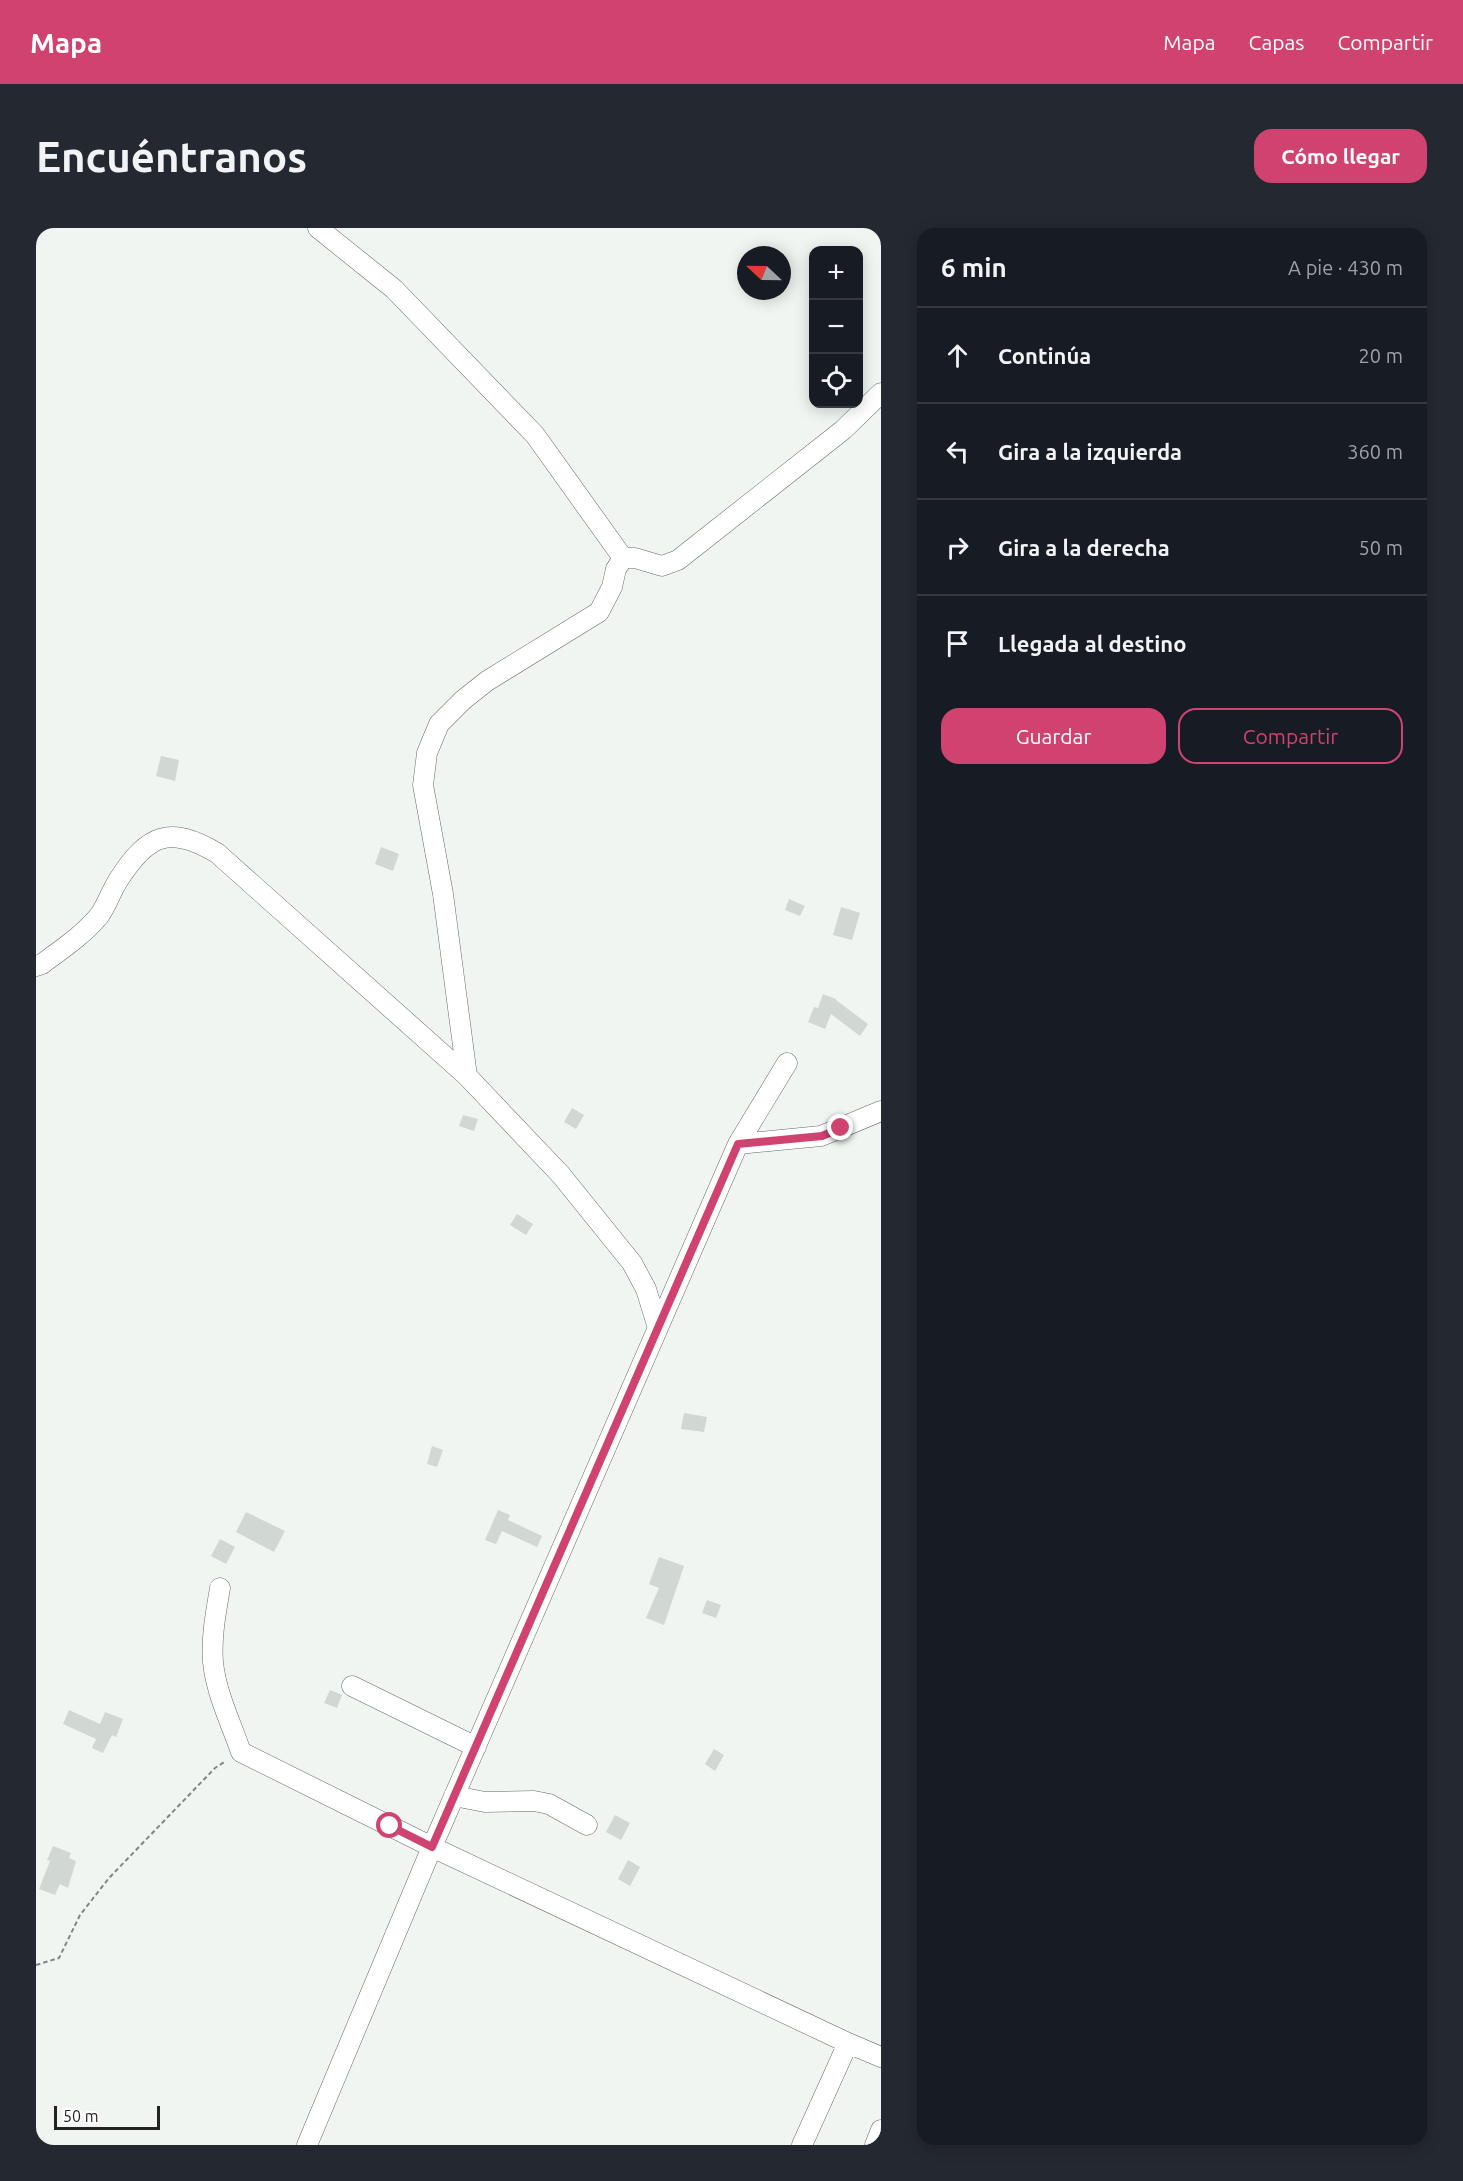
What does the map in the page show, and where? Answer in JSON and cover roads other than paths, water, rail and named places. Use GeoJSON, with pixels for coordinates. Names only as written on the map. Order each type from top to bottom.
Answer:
{"type":"FeatureCollection","features":[{"type":"Feature","properties":{"kind":"street"},"geometry":{"type":"LineString","coordinates":[[318,228],[394,289],[535,435],[623,558]]}},
{"type":"Feature","properties":{"kind":"street"},"geometry":{"type":"LineString","coordinates":[[623,558],[636,558],[662,566],[678,560],[843,430],[881,393]]}},
{"type":"Feature","properties":{"kind":"street"},"geometry":{"type":"LineString","coordinates":[[467,1076],[443,894],[423,785],[427,753],[439,724],[463,700],[487,681],[599,612],[612,588],[616,569],[623,558]]}},
{"type":"Feature","properties":{"kind":"street"},"geometry":{"type":"LineString","coordinates":[[36,966],[76,939],[99,915],[119,879],[142,849],[166,836],[196,840],[218,853],[467,1076],[561,1175],[632,1263],[646,1289],[658,1328]]}},
{"type":"Feature","properties":{"kind":"street"},"geometry":{"type":"LineString","coordinates":[[307,2145],[432,1847],[738,1144],[787,1063]]}},
{"type":"Feature","properties":{"kind":"street"},"geometry":{"type":"LineString","coordinates":[[738,1144],[822,1136],[881,1111]]}},
{"type":"Feature","properties":{"kind":"street"},"geometry":{"type":"LineString","coordinates":[[220,1588],[213,1633],[213,1663],[241,1752],[432,1847],[881,2057]]}},
{"type":"Feature","properties":{"kind":"street"},"geometry":{"type":"LineString","coordinates":[[352,1686],[476,1747]]}},
{"type":"Feature","properties":{"kind":"street"},"geometry":{"type":"LineString","coordinates":[[454,1796],[485,1802],[534,1801],[549,1804],[587,1825]]}},
{"type":"Feature","properties":{"kind":"street"},"geometry":{"type":"LineString","coordinates":[[802,2145],[848,2043]]}},
{"type":"Feature","properties":{"kind":"street"},"geometry":{"type":"LineString","coordinates":[[874,2145],[881,2130]]}}]}
